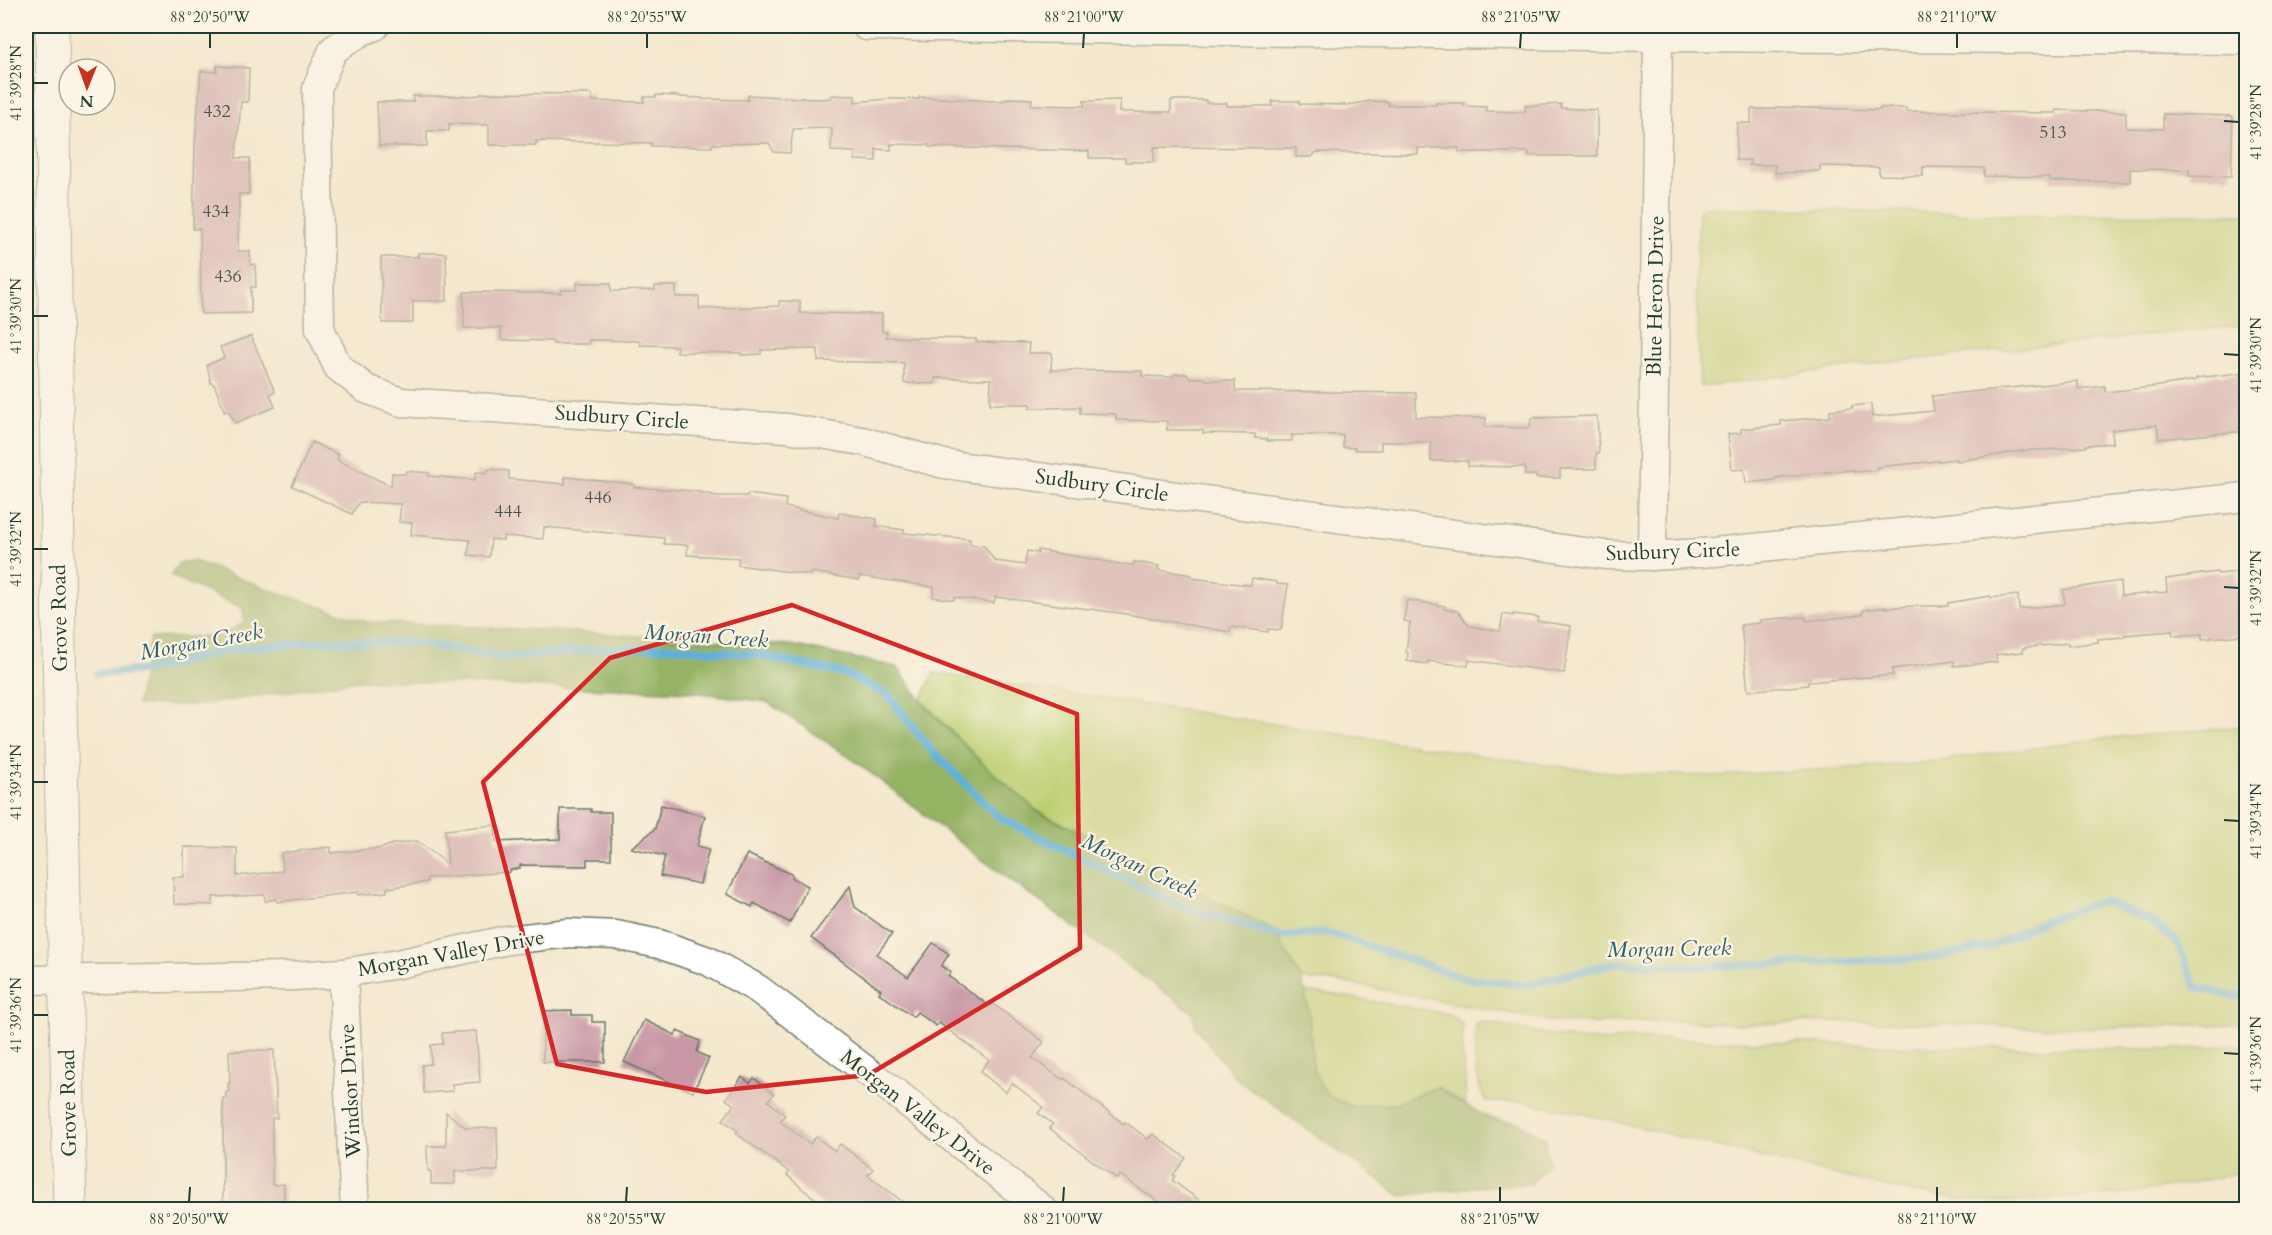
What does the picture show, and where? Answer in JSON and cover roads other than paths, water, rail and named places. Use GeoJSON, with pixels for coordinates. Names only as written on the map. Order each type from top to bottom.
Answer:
{"type":"FeatureCollection","features":[{"type":"Feature","properties":{"kind":"street","name":"Grove Road"},"geometry":{"type":"LineString","coordinates":[[52,26],[70,1209]]}},
{"type":"Feature","properties":{"kind":"street","name":"Sudbury Circle"},"geometry":{"type":"LineString","coordinates":[[375,26],[362,31],[333,50],[317,88],[320,329],[338,366],[366,389],[401,402],[787,429],[862,441],[953,465],[1606,555],[1652,556],[1725,551],[2247,497]]}},
{"type":"Feature","properties":{"kind":"street"},"geometry":{"type":"LineString","coordinates":[[866,26],[1658,29],[2247,40]]}},
{"type":"Feature","properties":{"kind":"street","name":"Blue Heron Drive"},"geometry":{"type":"LineString","coordinates":[[1652,556],[1658,29]]}},
{"type":"Feature","properties":{"kind":"street","name":"Morgan Valley Drive"},"geometry":{"type":"LineString","coordinates":[[26,980],[294,976],[344,973],[529,936],[569,933],[616,935],[658,944],[708,961],[758,989],[897,1094],[1043,1209]]}},
{"type":"Feature","properties":{"kind":"street","name":"Windsor Drive"},"geometry":{"type":"LineString","coordinates":[[344,973],[355,1209]]}},
{"type":"Feature","properties":{"kind":"waterway","name":"Morgan Creek"},"geometry":{"type":"LineString","coordinates":[[97,674],[148,670],[234,649],[326,641],[415,643],[507,658],[594,649],[669,647],[758,655],[843,673],[888,695],[931,750],[1000,818],[1177,905],[1282,936],[1327,932],[1464,978],[1526,985],[1614,963],[1693,967],[1928,958],[1990,947],[2046,920],[2103,901],[2149,920],[2176,941],[2196,987],[2235,997],[2246,994]]}}]}
